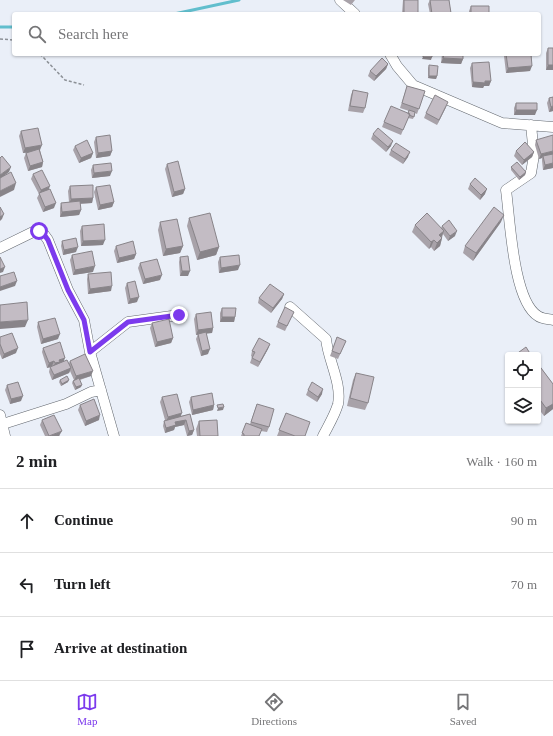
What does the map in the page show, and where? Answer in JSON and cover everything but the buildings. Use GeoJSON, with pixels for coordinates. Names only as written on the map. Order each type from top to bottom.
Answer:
{"type":"FeatureCollection","features":[{"type":"Feature","properties":{"kind":"street"},"geometry":{"type":"LineString","coordinates":[[340,0],[352,12]]}},
{"type":"Feature","properties":{"kind":"street"},"geometry":{"type":"LineString","coordinates":[[391,56],[397,66],[413,85],[502,123],[553,127]]}},
{"type":"Feature","properties":{"kind":"street"},"geometry":{"type":"LineString","coordinates":[[531,125],[534,155],[531,173],[506,190],[517,274],[524,299],[538,317],[553,320]]}},
{"type":"Feature","properties":{"kind":"street"},"geometry":{"type":"LineString","coordinates":[[0,248],[35,231],[43,233],[48,240],[68,290],[84,320],[90,352],[114,436]]}},
{"type":"Feature","properties":{"kind":"street"},"geometry":{"type":"LineString","coordinates":[[290,307],[326,339],[328,353],[337,385],[338,403],[336,411],[323,436]]}},
{"type":"Feature","properties":{"kind":"street"},"geometry":{"type":"LineString","coordinates":[[90,352],[128,322],[179,315]]}},
{"type":"Feature","properties":{"kind":"street"},"geometry":{"type":"LineString","coordinates":[[5,436],[1,420],[66,404],[91,392],[101,390]]}},
{"type":"Feature","properties":{"kind":"path"},"geometry":{"type":"LineString","coordinates":[[0,39],[12,40]]}},
{"type":"Feature","properties":{"kind":"path"},"geometry":{"type":"LineString","coordinates":[[42,56],[65,80],[84,85]]}},
{"type":"Feature","properties":{"kind":"waterway"},"geometry":{"type":"LineString","coordinates":[[183,12],[239,0]]}},
{"type":"Feature","properties":{"kind":"waterway"},"geometry":{"type":"LineString","coordinates":[[0,27],[12,27]]}},
{"type":"Feature","properties":{"kind":"route"},"geometry":{"type":"LineString","coordinates":[[39,231],[43,233],[48,240],[68,290],[84,320],[90,352],[128,322],[147,318],[179,315]]}}]}
